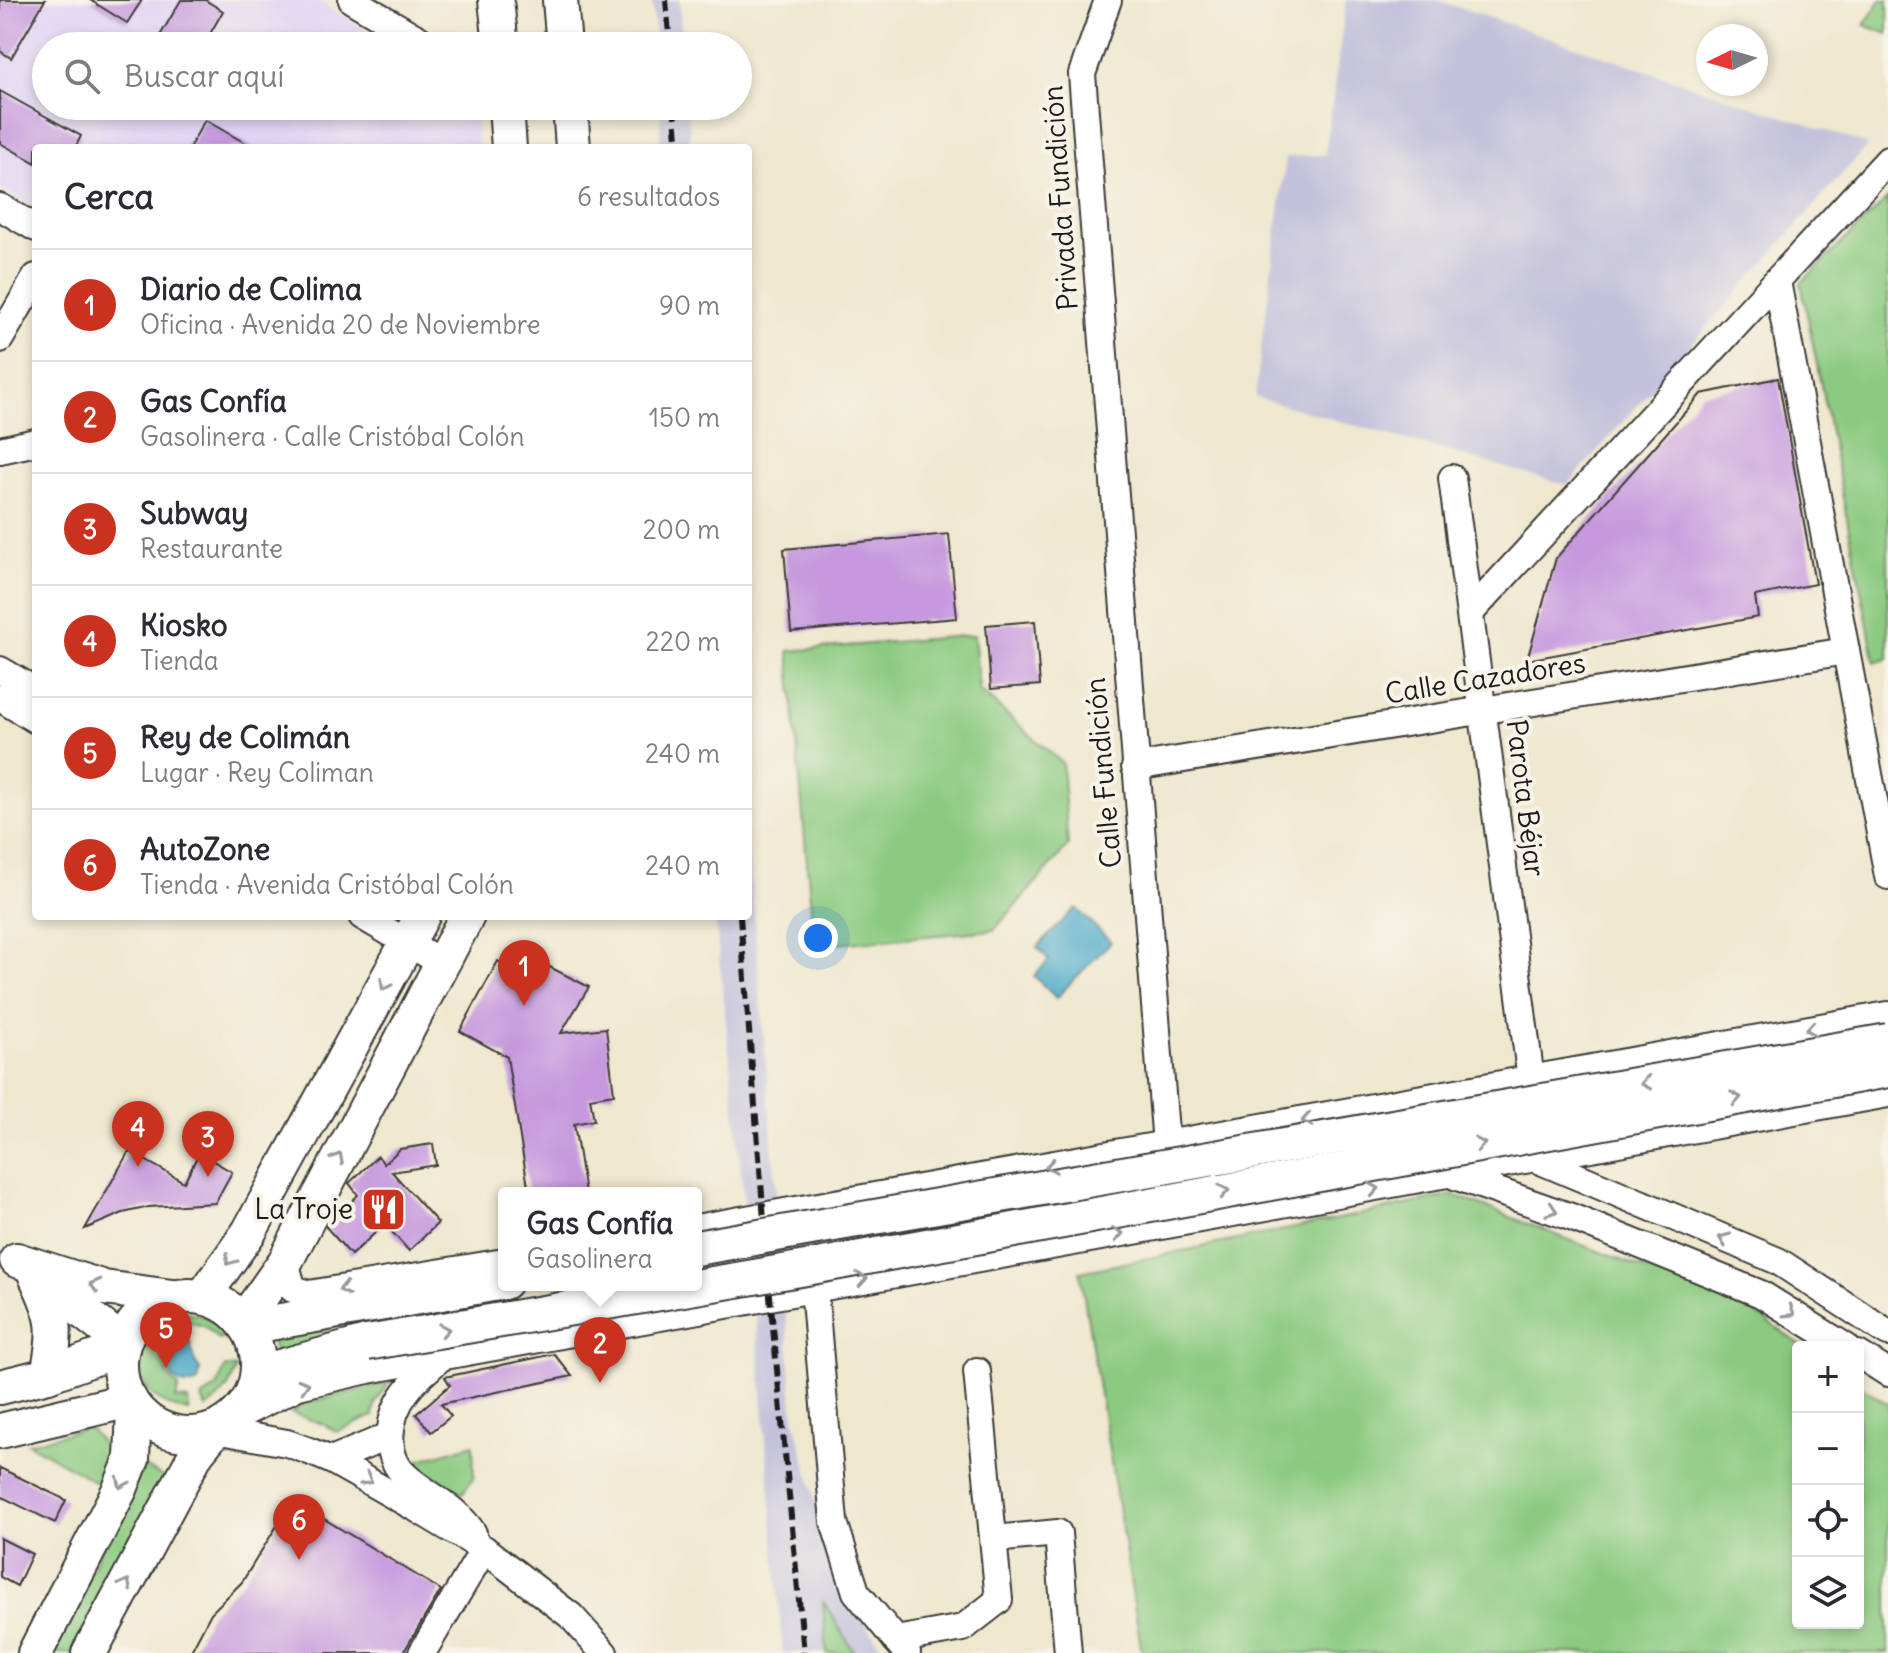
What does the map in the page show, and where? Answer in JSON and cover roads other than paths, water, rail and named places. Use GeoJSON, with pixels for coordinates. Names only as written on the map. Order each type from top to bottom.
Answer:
{"type":"FeatureCollection","features":[{"type":"Feature","properties":{"kind":"main road"},"geometry":{"type":"LineString","coordinates":[[496,0],[499,32]]}},
{"type":"Feature","properties":{"kind":"main road"},"geometry":{"type":"LineString","coordinates":[[560,0],[563,32]]}},
{"type":"Feature","properties":{"kind":"main road"},"geometry":{"type":"LineString","coordinates":[[507,120],[509,144]]}},
{"type":"Feature","properties":{"kind":"main road"},"geometry":{"type":"LineString","coordinates":[[571,120],[573,144]]}},
{"type":"Feature","properties":{"kind":"main road"},"geometry":{"type":"LineString","coordinates":[[35,1653],[134,1453],[132,1404],[123,1384],[120,1366],[129,1331],[147,1310],[188,1297],[249,1232],[415,924]]}},
{"type":"Feature","properties":{"kind":"main road"},"geometry":{"type":"LineString","coordinates":[[245,1324],[285,1262],[454,940]]}},
{"type":"Feature","properties":{"kind":"main road"},"geometry":{"type":"LineString","coordinates":[[702,1234],[1888,1041]]}},
{"type":"Feature","properties":{"kind":"main road"},"geometry":{"type":"LineString","coordinates":[[702,1286],[1888,1070]]}},
{"type":"Feature","properties":{"kind":"main road"},"geometry":{"type":"LineString","coordinates":[[17,1261],[104,1288],[218,1302],[245,1324],[255,1347],[258,1373],[254,1390],[245,1405],[197,1452],[89,1653]]}},
{"type":"Feature","properties":{"kind":"main road"},"geometry":{"type":"LineString","coordinates":[[17,1261],[123,1346]]}},
{"type":"Feature","properties":{"kind":"main road"},"geometry":{"type":"LineString","coordinates":[[17,1261],[52,1310],[54,1332],[48,1375]]}},
{"type":"Feature","properties":{"kind":"main road"},"geometry":{"type":"LineString","coordinates":[[245,1324],[363,1308],[498,1283]]}},
{"type":"Feature","properties":{"kind":"main road"},"geometry":{"type":"LineString","coordinates":[[258,1373],[367,1343],[674,1291]]}},
{"type":"Feature","properties":{"kind":"main road"},"geometry":{"type":"LineString","coordinates":[[0,1387],[48,1375],[123,1346]]}},
{"type":"Feature","properties":{"kind":"main road"},"geometry":{"type":"LineString","coordinates":[[132,1404],[159,1427],[175,1433],[191,1434],[224,1424]]}},
{"type":"Feature","properties":{"kind":"main road"},"geometry":{"type":"LineString","coordinates":[[0,1431],[132,1404]]}},
{"type":"Feature","properties":{"kind":"street"},"geometry":{"type":"LineString","coordinates":[[352,0],[406,32]]}},
{"type":"Feature","properties":{"kind":"street","name":"Privada Fundición"},"geometry":{"type":"LineString","coordinates":[[1107,396],[1082,74],[1108,0]]}},
{"type":"Feature","properties":{"kind":"street"},"geometry":{"type":"LineString","coordinates":[[1470,613],[1888,160]]}},
{"type":"Feature","properties":{"kind":"street"},"geometry":{"type":"LineString","coordinates":[[0,207],[32,226]]}},
{"type":"Feature","properties":{"kind":"street"},"geometry":{"type":"LineString","coordinates":[[1777,281],[1888,876]]}},
{"type":"Feature","properties":{"kind":"street"},"geometry":{"type":"LineString","coordinates":[[0,339],[32,284]]}},
{"type":"Feature","properties":{"kind":"street","name":"Calle Fundición"},"geometry":{"type":"LineString","coordinates":[[1107,396],[1166,1145]]}},
{"type":"Feature","properties":{"kind":"street"},"geometry":{"type":"LineString","coordinates":[[0,450],[32,443]]}},
{"type":"Feature","properties":{"kind":"street","name":"Parota Béjar"},"geometry":{"type":"LineString","coordinates":[[1452,478],[1531,1080]]}},
{"type":"Feature","properties":{"kind":"street","name":"Calle Cazadores"},"geometry":{"type":"LineString","coordinates":[[1135,767],[1846,651]]}},
{"type":"Feature","properties":{"kind":"street"},"geometry":{"type":"LineString","coordinates":[[0,670],[32,689]]}},
{"type":"Feature","properties":{"kind":"street"},"geometry":{"type":"LineString","coordinates":[[0,698],[32,718]]}},
{"type":"Feature","properties":{"kind":"street"},"geometry":{"type":"LineString","coordinates":[[388,920],[415,924],[454,940]]}},
{"type":"Feature","properties":{"kind":"street"},"geometry":{"type":"LineString","coordinates":[[702,1233],[789,1213],[1888,1015]]}},
{"type":"Feature","properties":{"kind":"street"},"geometry":{"type":"LineString","coordinates":[[224,1424],[298,1386],[441,1357],[1888,1094]]}},
{"type":"Feature","properties":{"kind":"street"},"geometry":{"type":"LineString","coordinates":[[1536,1159],[1778,1261],[1888,1333]]}},
{"type":"Feature","properties":{"kind":"street"},"geometry":{"type":"LineString","coordinates":[[1452,1175],[1571,1217],[1761,1294],[1836,1341]]}},
{"type":"Feature","properties":{"kind":"street"},"geometry":{"type":"LineString","coordinates":[[789,1213],[778,1227],[776,1245],[785,1276],[806,1289]]}},
{"type":"Feature","properties":{"kind":"street"},"geometry":{"type":"LineString","coordinates":[[702,1234],[722,1234],[734,1251],[737,1268],[730,1291],[714,1307]]}},
{"type":"Feature","properties":{"kind":"street"},"geometry":{"type":"LineString","coordinates":[[1761,1294],[1778,1261]]}},
{"type":"Feature","properties":{"kind":"street"},"geometry":{"type":"LineString","coordinates":[[285,1262],[293,1289],[309,1294],[498,1263]]}},
{"type":"Feature","properties":{"kind":"street"},"geometry":{"type":"LineString","coordinates":[[806,1289],[834,1522],[856,1592],[902,1646],[963,1628],[999,1600],[977,1371]]}},
{"type":"Feature","properties":{"kind":"street"},"geometry":{"type":"LineString","coordinates":[[441,1357],[406,1392],[395,1411],[389,1436],[393,1459],[404,1475],[461,1515],[484,1549]]}},
{"type":"Feature","properties":{"kind":"street"},"geometry":{"type":"LineString","coordinates":[[1864,1358],[1888,1373]]}},
{"type":"Feature","properties":{"kind":"street"},"geometry":{"type":"LineString","coordinates":[[224,1424],[331,1460],[484,1549],[571,1616],[604,1653]]}},
{"type":"Feature","properties":{"kind":"street"},"geometry":{"type":"LineString","coordinates":[[331,1460],[389,1436]]}},
{"type":"Feature","properties":{"kind":"street"},"geometry":{"type":"LineString","coordinates":[[994,1539],[1058,1533],[1068,1653]]}},
{"type":"Feature","properties":{"kind":"street"},"geometry":{"type":"LineString","coordinates":[[422,1653],[484,1549]]}},
{"type":"Feature","properties":{"kind":"water"},"geometry":{"type":"Polygon","coordinates":[[[1076,908],[1111,942],[1056,998],[1034,976],[1049,960],[1037,947],[1076,908]]]}},
{"type":"Feature","properties":{"kind":"water"},"geometry":{"type":"Polygon","coordinates":[[[182,1337],[188,1338],[194,1361],[200,1369],[198,1382],[188,1385],[179,1383],[173,1377],[166,1359],[173,1342],[182,1337]]]}},
{"type":"Feature","properties":{"kind":"railway"},"geometry":{"type":"LineString","coordinates":[[666,0],[669,32]]}},
{"type":"Feature","properties":{"kind":"railway"},"geometry":{"type":"LineString","coordinates":[[675,120],[678,144]]}},
{"type":"Feature","properties":{"kind":"railway"},"geometry":{"type":"LineString","coordinates":[[740,920],[770,1296],[804,1653]]}},
{"type":"Feature","properties":{"kind":"place","name":"Diario de Colima"},"geometry":{"type":"Point","coordinates":[524,1006]}},
{"type":"Feature","properties":{"kind":"place","name":"Kiosko"},"geometry":{"type":"Point","coordinates":[138,1167]}},
{"type":"Feature","properties":{"kind":"place","name":"Subway"},"geometry":{"type":"Point","coordinates":[208,1177]}},
{"type":"Feature","properties":{"kind":"place","name":"La Troje"},"geometry":{"type":"Point","coordinates":[384,1209]}},
{"type":"Feature","properties":{"kind":"place","name":"Rey de Colimán"},"geometry":{"type":"Point","coordinates":[166,1368]}},
{"type":"Feature","properties":{"kind":"place","name":"Gas Confía"},"geometry":{"type":"Point","coordinates":[600,1383]}},
{"type":"Feature","properties":{"kind":"place","name":"AutoZone"},"geometry":{"type":"Point","coordinates":[299,1560]}}]}
